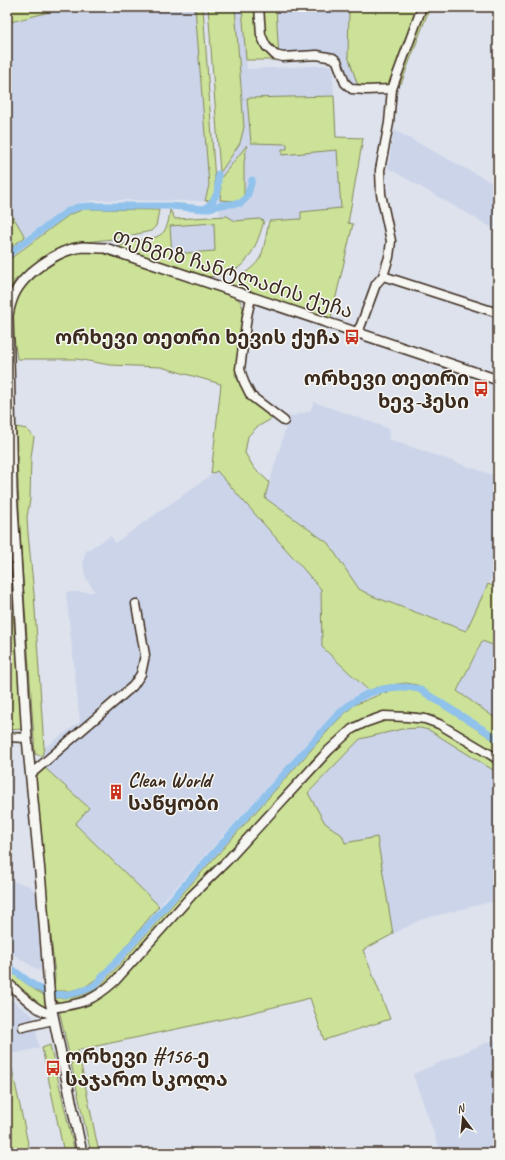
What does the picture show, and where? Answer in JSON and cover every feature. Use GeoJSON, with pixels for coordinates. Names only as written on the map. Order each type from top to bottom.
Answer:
{"type":"FeatureCollection","features":[{"type":"Feature","properties":{"kind":"street"},"geometry":{"type":"LineString","coordinates":[[259,7],[262,35],[266,46],[275,55],[283,57],[317,55],[333,58],[337,62],[345,83],[352,89],[392,89]]}},
{"type":"Feature","properties":{"kind":"street"},"geometry":{"type":"LineString","coordinates":[[356,333],[361,325],[376,284],[383,276],[389,257],[391,241],[381,194],[380,170],[389,122],[392,89],[422,7]]}},
{"type":"Feature","properties":{"kind":"street","name":"თენგიზ ჩანტლაძის ქუჩა"},"geometry":{"type":"LineString","coordinates":[[82,1153],[52,1011],[27,738],[10,490],[8,315],[12,299],[20,286],[38,266],[64,251],[83,247],[105,248],[498,380]]}},
{"type":"Feature","properties":{"kind":"street"},"geometry":{"type":"LineString","coordinates":[[383,276],[498,313]]}},
{"type":"Feature","properties":{"kind":"street"},"geometry":{"type":"LineString","coordinates":[[251,298],[240,369],[244,382],[252,396],[284,422]]}},
{"type":"Feature","properties":{"kind":"street"},"geometry":{"type":"LineString","coordinates":[[31,774],[133,686],[142,674],[144,655],[136,604]]}},
{"type":"Feature","properties":{"kind":"street"},"geometry":{"type":"LineString","coordinates":[[7,982],[44,1013],[78,1004],[103,992],[115,981],[192,895],[226,862],[328,751],[352,729],[364,723],[384,716],[425,719],[439,724],[498,759]]}},
{"type":"Feature","properties":{"kind":"street"},"geometry":{"type":"LineString","coordinates":[[7,738],[27,738]]}},
{"type":"Feature","properties":{"kind":"street"},"geometry":{"type":"LineString","coordinates":[[23,1027],[52,1011]]}},
{"type":"Feature","properties":{"kind":"shaded area"},"geometry":{"type":"Polygon","coordinates":[[[68,7],[195,7],[209,185],[205,201],[95,200],[78,203],[64,210],[25,237],[7,206],[7,23],[68,7]]]}},
{"type":"Feature","properties":{"kind":"shaded area"},"geometry":{"type":"Polygon","coordinates":[[[234,7],[242,7],[247,69],[332,65],[341,209],[301,212],[301,219],[264,221],[259,219],[214,223],[215,251],[172,254],[170,210],[175,219],[220,217],[218,201],[221,191],[220,173],[241,136],[234,7]]]}},
{"type":"Feature","properties":{"kind":"shaded area"},"geometry":{"type":"Polygon","coordinates":[[[276,7],[349,7],[348,56],[357,83],[364,87],[357,86],[348,80],[331,60],[279,60],[276,7]]]}},
{"type":"Feature","properties":{"kind":"shaded area"},"geometry":{"type":"Polygon","coordinates":[[[394,130],[498,186],[498,231],[388,168],[394,130]]]}},
{"type":"Feature","properties":{"kind":"shaded area"},"geometry":{"type":"Polygon","coordinates":[[[314,402],[390,429],[388,439],[498,477],[498,562],[467,631],[372,596],[359,589],[328,543],[265,498],[289,417],[310,411],[314,402]]]}},
{"type":"Feature","properties":{"kind":"shaded area"},"geometry":{"type":"Polygon","coordinates":[[[217,471],[321,589],[322,647],[369,691],[357,695],[341,707],[159,906],[75,824],[89,808],[45,768],[42,756],[44,748],[80,722],[66,592],[95,592],[85,576],[83,561],[86,551],[111,536],[115,543],[217,471]]]}},
{"type":"Feature","properties":{"kind":"shaded area"},"geometry":{"type":"Polygon","coordinates":[[[482,641],[498,647],[498,720],[457,691],[482,641]]]}},
{"type":"Feature","properties":{"kind":"shaded area"},"geometry":{"type":"Polygon","coordinates":[[[410,728],[429,730],[498,773],[498,900],[422,919],[393,934],[387,904],[345,843],[342,835],[325,823],[308,794],[360,739],[410,728]]]}},
{"type":"Feature","properties":{"kind":"shaded area"},"geometry":{"type":"Polygon","coordinates":[[[7,880],[30,886],[35,892],[41,965],[39,971],[7,950],[7,880]]]}},
{"type":"Feature","properties":{"kind":"shaded area"},"geometry":{"type":"Polygon","coordinates":[[[498,988],[498,1024],[492,990],[498,988]]]}},
{"type":"Feature","properties":{"kind":"shaded area"},"geometry":{"type":"Polygon","coordinates":[[[7,997],[33,1016],[39,1048],[7,1055],[7,997]]]}},
{"type":"Feature","properties":{"kind":"shaded area"},"geometry":{"type":"Polygon","coordinates":[[[498,1038],[498,1153],[441,1153],[413,1074],[498,1038]]]}},
{"type":"Feature","properties":{"kind":"green space"},"geometry":{"type":"Polygon","coordinates":[[[7,7],[68,7],[7,23],[7,7]]]}},
{"type":"Feature","properties":{"kind":"green space"},"geometry":{"type":"Polygon","coordinates":[[[195,7],[203,7],[215,181],[215,194],[211,200],[205,201],[209,185],[195,7]]]}},
{"type":"Feature","properties":{"kind":"green space"},"geometry":{"type":"Polygon","coordinates":[[[208,7],[235,7],[244,127],[240,143],[220,173],[208,7]]]}},
{"type":"Feature","properties":{"kind":"green space"},"geometry":{"type":"Polygon","coordinates":[[[242,7],[276,7],[279,60],[246,60],[242,7]]]}},
{"type":"Feature","properties":{"kind":"green space"},"geometry":{"type":"Polygon","coordinates":[[[349,7],[430,7],[401,84],[364,87],[357,83],[348,56],[349,7]]]}},
{"type":"Feature","properties":{"kind":"green space"},"geometry":{"type":"Polygon","coordinates":[[[334,96],[336,137],[363,138],[348,223],[353,224],[330,322],[224,284],[239,277],[257,263],[264,246],[269,221],[301,219],[301,212],[341,208],[337,150],[282,155],[282,149],[287,149],[287,144],[251,143],[247,98],[334,96]]]}},
{"type":"Feature","properties":{"kind":"green space"},"geometry":{"type":"Polygon","coordinates":[[[247,145],[244,162],[244,197],[240,201],[220,200],[220,179],[247,145]]]}},
{"type":"Feature","properties":{"kind":"green space"},"geometry":{"type":"Polygon","coordinates":[[[7,206],[25,237],[7,250],[7,206]]]}},
{"type":"Feature","properties":{"kind":"green space"},"geometry":{"type":"Polygon","coordinates":[[[84,209],[159,210],[156,226],[151,231],[113,239],[85,242],[63,249],[41,259],[15,280],[7,297],[7,261],[69,215],[84,209]]]}},
{"type":"Feature","properties":{"kind":"green space"},"geometry":{"type":"Polygon","coordinates":[[[170,210],[175,219],[227,216],[235,221],[259,219],[264,221],[256,244],[249,257],[238,268],[222,275],[206,277],[117,249],[125,244],[156,237],[164,231],[169,219],[170,210]],[[214,223],[170,226],[172,254],[215,251],[214,223]]]}},
{"type":"Feature","properties":{"kind":"green space"},"geometry":{"type":"Polygon","coordinates":[[[85,251],[102,252],[235,297],[241,302],[243,309],[235,375],[249,400],[275,417],[257,427],[248,436],[245,453],[254,468],[269,482],[265,498],[328,543],[359,589],[372,596],[466,631],[488,584],[498,588],[498,647],[482,641],[457,691],[498,720],[498,737],[417,685],[406,683],[383,686],[385,693],[404,689],[422,693],[498,743],[498,755],[435,716],[395,712],[374,715],[356,722],[338,735],[311,761],[259,823],[182,899],[163,921],[164,923],[147,937],[122,969],[102,988],[82,998],[59,1003],[55,1001],[55,998],[79,996],[89,993],[100,986],[336,722],[354,705],[381,694],[378,687],[369,691],[322,647],[321,589],[217,471],[211,474],[221,384],[161,367],[110,365],[77,359],[17,359],[11,315],[16,299],[23,288],[42,271],[66,256],[85,251]]]}},
{"type":"Feature","properties":{"kind":"green space"},"geometry":{"type":"Polygon","coordinates":[[[16,427],[27,429],[34,437],[31,457],[30,500],[27,517],[34,594],[44,748],[42,756],[35,754],[20,535],[16,427]]]}},
{"type":"Feature","properties":{"kind":"green space"},"geometry":{"type":"Polygon","coordinates":[[[7,546],[23,729],[7,730],[7,546]]]}},
{"type":"Feature","properties":{"kind":"green space"},"geometry":{"type":"Polygon","coordinates":[[[388,720],[425,722],[451,734],[481,753],[498,768],[498,773],[429,730],[420,728],[402,729],[360,739],[308,793],[325,823],[342,835],[345,843],[377,837],[393,934],[363,950],[390,1019],[324,1040],[310,998],[242,1015],[78,1050],[99,1153],[91,1153],[59,1009],[87,1004],[177,917],[351,734],[375,722],[388,720]]]}},
{"type":"Feature","properties":{"kind":"green space"},"geometry":{"type":"Polygon","coordinates":[[[45,768],[89,808],[75,824],[159,906],[103,974],[85,987],[70,991],[54,991],[55,975],[36,778],[39,771],[45,768]]]}},
{"type":"Feature","properties":{"kind":"green space"},"geometry":{"type":"Polygon","coordinates":[[[7,969],[35,990],[46,996],[48,1005],[45,1007],[41,1006],[7,977],[7,969]]]}},
{"type":"Feature","properties":{"kind":"green space"},"geometry":{"type":"Polygon","coordinates":[[[50,1045],[75,1153],[64,1153],[42,1048],[50,1045]]]}},
{"type":"Feature","properties":{"kind":"green space"},"geometry":{"type":"Polygon","coordinates":[[[7,1055],[9,1055],[30,1153],[7,1153],[7,1055]]]}},
{"type":"Feature","properties":{"kind":"waterway"},"geometry":{"type":"LineString","coordinates":[[207,207],[216,196],[218,174]]}},
{"type":"Feature","properties":{"kind":"waterway"},"geometry":{"type":"LineString","coordinates":[[7,255],[68,211],[78,207],[170,206],[205,209],[221,205],[241,203],[247,197],[252,180]]}},
{"type":"Feature","properties":{"kind":"waterway"},"geometry":{"type":"LineString","coordinates":[[7,965],[28,981],[47,992],[68,995],[94,986],[332,720],[349,705],[368,694],[393,687],[419,689],[498,739]]}},
{"type":"Feature","properties":{"kind":"place","name":"ორხევი თეთრი ხევის ქუჩა"},"geometry":{"type":"Point","coordinates":[352,337]}},
{"type":"Feature","properties":{"kind":"place","name":"ორხევი თეთრი ხევ-ჰესი"},"geometry":{"type":"Point","coordinates":[481,389]}},
{"type":"Feature","properties":{"kind":"place","name":"Clean World საწყობი"},"geometry":{"type":"Point","coordinates":[116,792]}},
{"type":"Feature","properties":{"kind":"place","name":"ორხევი #156-ე საჯარო სკოლა"},"geometry":{"type":"Point","coordinates":[53,1068]}}]}
